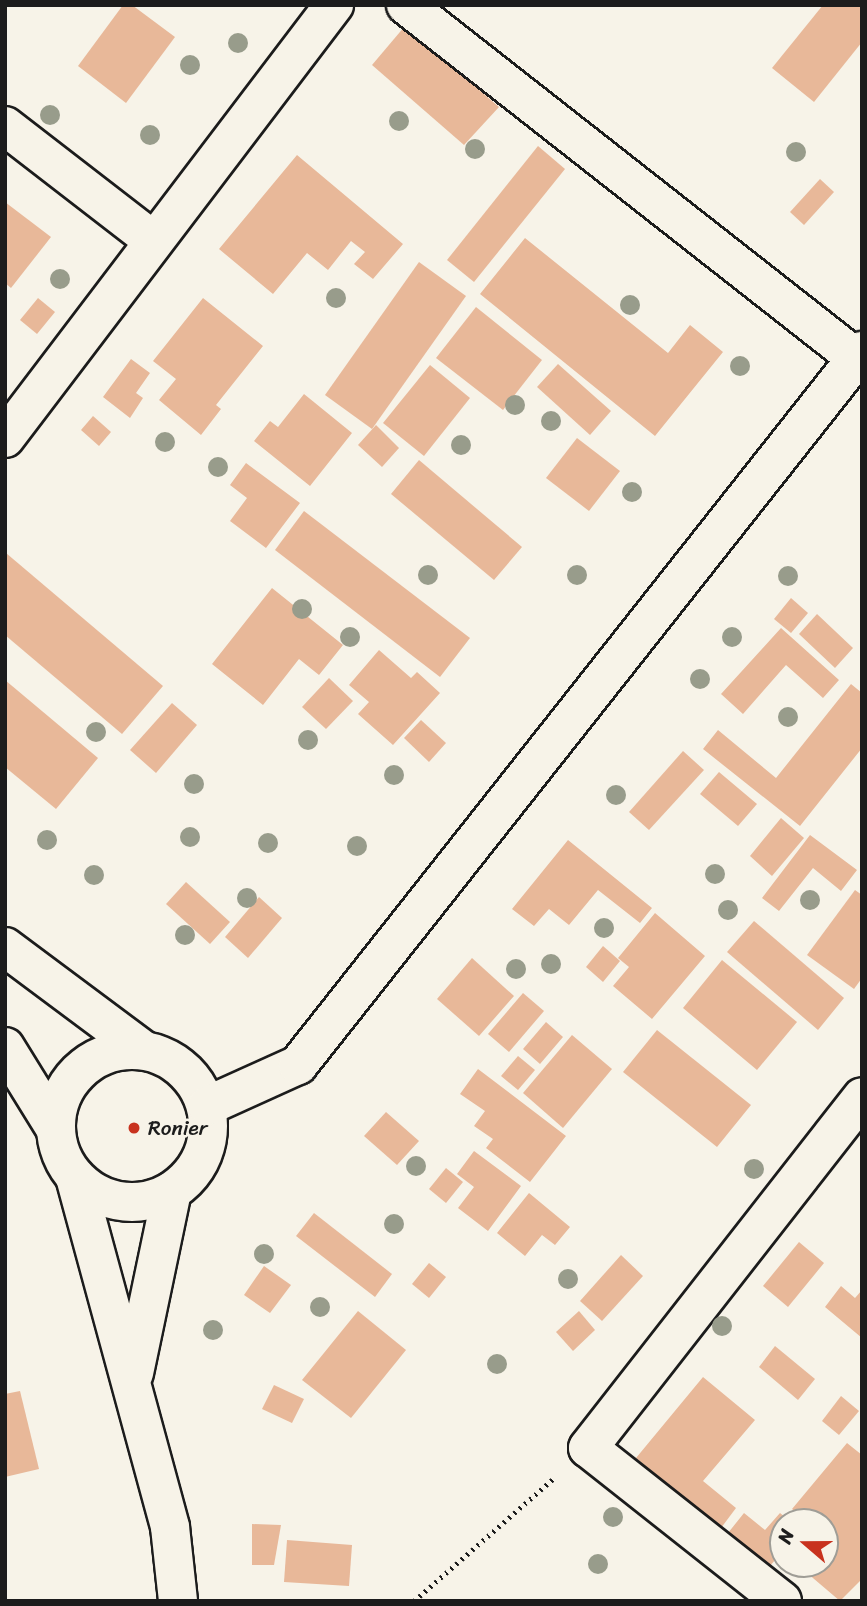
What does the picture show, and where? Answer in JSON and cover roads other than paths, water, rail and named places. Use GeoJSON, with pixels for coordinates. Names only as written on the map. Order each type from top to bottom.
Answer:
{"type":"FeatureCollection","features":[{"type":"Feature","properties":{"kind":"street"},"geometry":{"type":"LineString","coordinates":[[5,438],[334,5]]}},
{"type":"Feature","properties":{"kind":"street"},"geometry":{"type":"LineString","coordinates":[[207,1107],[298,1065],[859,355],[406,5]]}},
{"type":"Feature","properties":{"kind":"street"},"geometry":{"type":"LineString","coordinates":[[5,126],[153,240]]}},
{"type":"Feature","properties":{"kind":"street"},"geometry":{"type":"LineString","coordinates":[[5,947],[142,1049]]}},
{"type":"Feature","properties":{"kind":"street"},"geometry":{"type":"LineString","coordinates":[[5,1047],[55,1128]]}},
{"type":"Feature","properties":{"kind":"street"},"geometry":{"type":"LineString","coordinates":[[142,1049],[169,1057],[192,1078],[207,1107],[208,1139],[196,1169],[172,1191],[148,1201],[121,1202],[96,1194],[75,1177],[60,1155],[55,1128],[58,1102],[71,1078],[91,1060],[116,1050],[142,1049]]}},
{"type":"Feature","properties":{"kind":"street"},"geometry":{"type":"LineString","coordinates":[[782,1601],[588,1448],[862,1097]]}},
{"type":"Feature","properties":{"kind":"street"},"geometry":{"type":"LineString","coordinates":[[75,1177],[133,1379],[170,1527],[178,1601]]}},
{"type":"Feature","properties":{"kind":"street"},"geometry":{"type":"LineString","coordinates":[[133,1379],[172,1191]]}},
{"type":"Feature","properties":{"kind":"place","name":"Ronier"},"geometry":{"type":"Point","coordinates":[134,1128]}}]}
